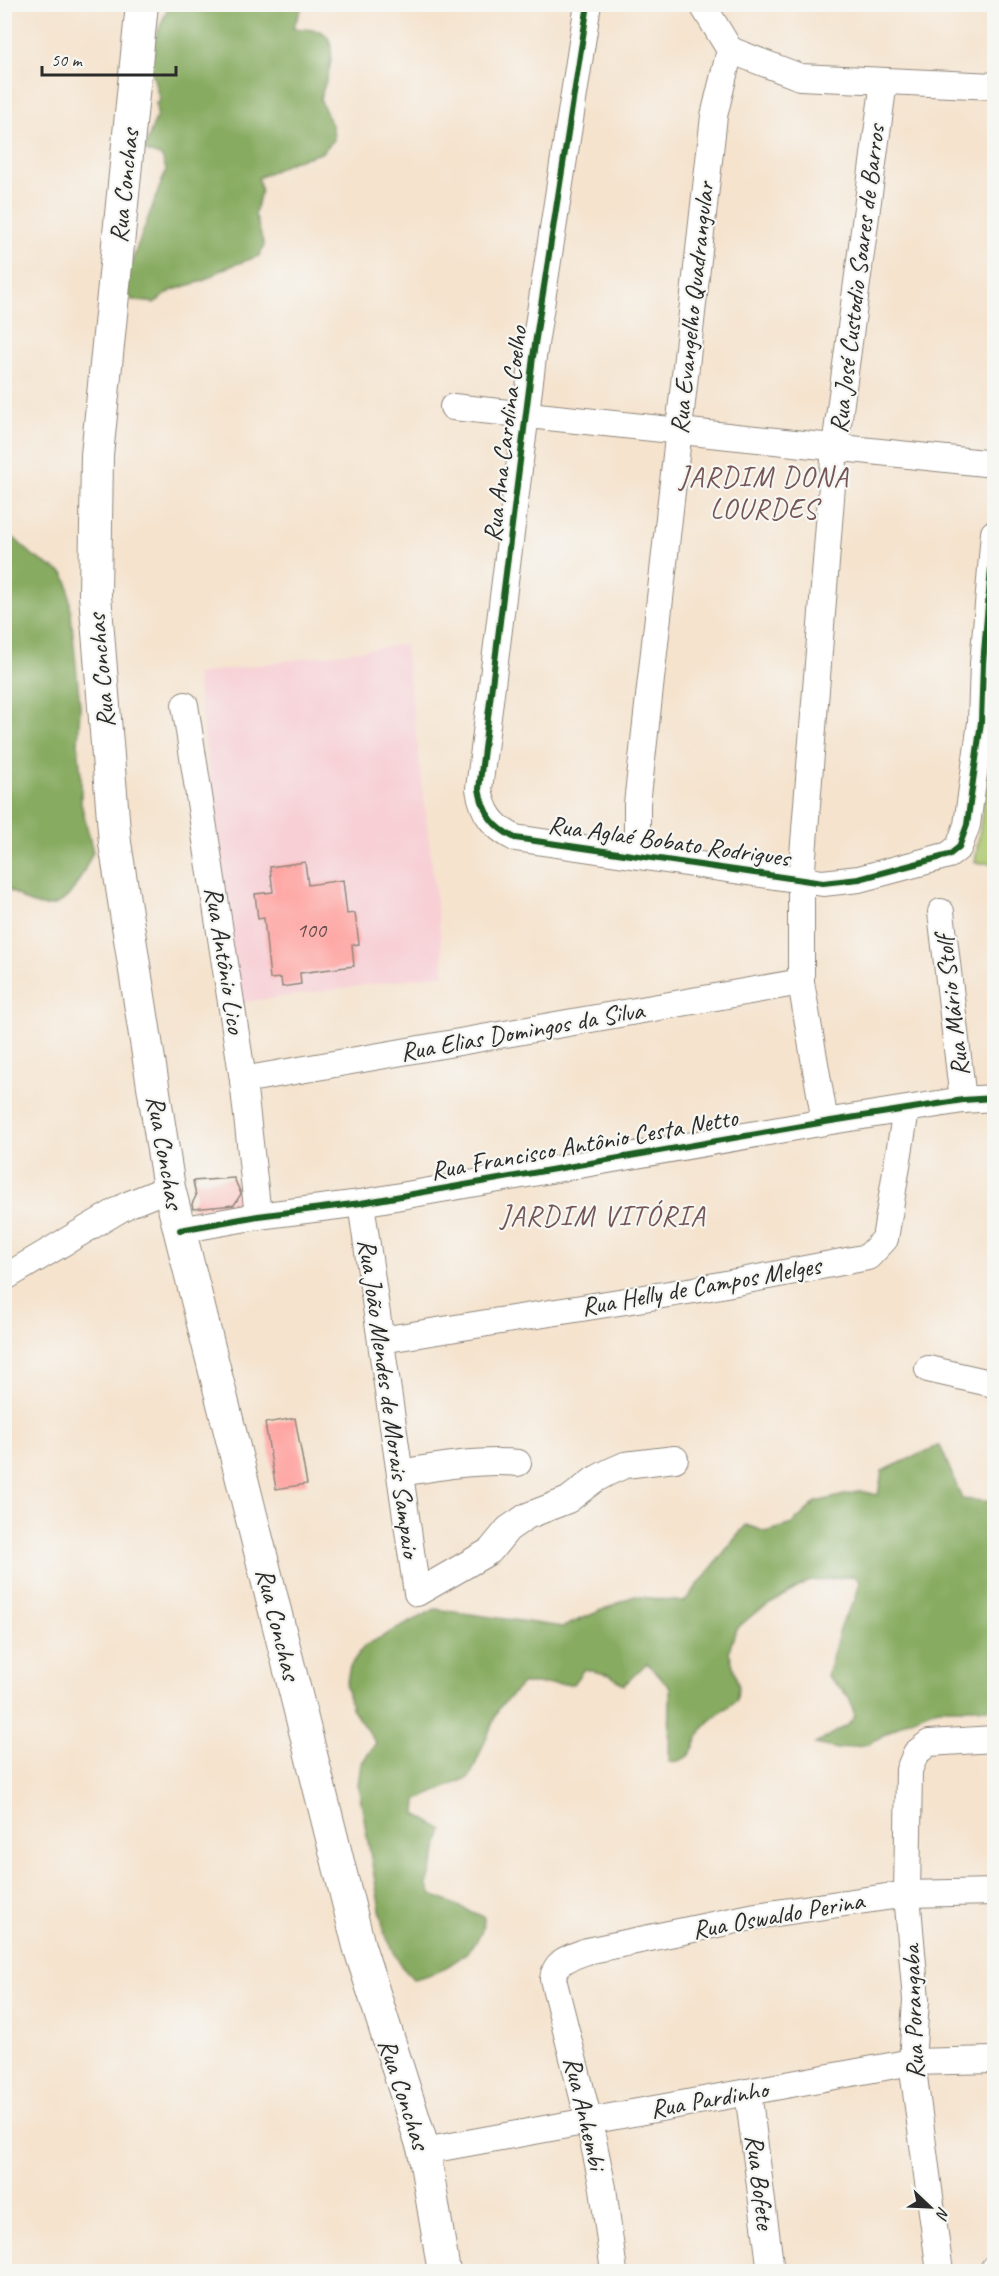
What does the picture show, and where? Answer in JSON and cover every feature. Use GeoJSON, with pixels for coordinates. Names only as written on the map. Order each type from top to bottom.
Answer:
{"type":"FeatureCollection","features":[{"type":"Feature","properties":{"kind":"main road","name":"Rua Conchas"},"geometry":{"type":"LineString","coordinates":[[142,4],[97,455],[95,596],[115,843],[169,1188],[359,1946],[424,2151],[444,2271]]}},
{"type":"Feature","properties":{"kind":"street","name":"Rua Ana Carolina Coelho"},"geometry":{"type":"LineString","coordinates":[[531,841],[516,838],[501,831],[490,820],[482,805],[479,789],[533,357],[588,4]]}},
{"type":"Feature","properties":{"kind":"street"},"geometry":{"type":"LineString","coordinates":[[702,4],[730,50],[800,77],[994,86]]}},
{"type":"Feature","properties":{"kind":"street","name":"Rua Evangelho Quadrangular"},"geometry":{"type":"LineString","coordinates":[[637,855],[637,804],[714,116],[730,50]]}},
{"type":"Feature","properties":{"kind":"street","name":"Rua José Custodio Soares de Barros"},"geometry":{"type":"LineString","coordinates":[[825,1122],[801,982],[801,881],[835,447],[884,81]]}},
{"type":"Feature","properties":{"kind":"street"},"geometry":{"type":"LineString","coordinates":[[453,407],[994,464]]}},
{"type":"Feature","properties":{"kind":"street","name":"Rua Aglaé Bobato Rodrigues"},"geometry":{"type":"LineString","coordinates":[[531,841],[801,881],[839,882],[949,855],[959,847],[964,838],[988,720],[983,664],[994,532]]}},
{"type":"Feature","properties":{"kind":"street","name":"Rua Antônio Lico"},"geometry":{"type":"LineString","coordinates":[[185,705],[243,1080],[258,1216]]}},
{"type":"Feature","properties":{"kind":"street","name":"Rua Mário Stolf"},"geometry":{"type":"LineString","coordinates":[[941,912],[963,1100]]}},
{"type":"Feature","properties":{"kind":"street","name":"Rua Elias Domingos da Silva"},"geometry":{"type":"LineString","coordinates":[[243,1080],[801,982]]}},
{"type":"Feature","properties":{"kind":"street","name":"Rua Francisco Antônio Cesta Netto"},"geometry":{"type":"LineString","coordinates":[[180,1230],[258,1216],[361,1203],[825,1122],[963,1100],[994,1098]]}},
{"type":"Feature","properties":{"kind":"street","name":"Rua Helly de Campos Melges"},"geometry":{"type":"LineString","coordinates":[[381,1340],[694,1290],[868,1257],[885,1239],[906,1110]]}},
{"type":"Feature","properties":{"kind":"street"},"geometry":{"type":"LineString","coordinates":[[4,1278],[127,1206],[169,1188]]}},
{"type":"Feature","properties":{"kind":"street","name":"Rua João Mendes de Morais Sampaio"},"geometry":{"type":"LineString","coordinates":[[361,1203],[417,1593],[490,1551],[508,1529],[527,1516],[568,1500],[594,1480],[609,1472],[625,1465],[675,1459]]}},
{"type":"Feature","properties":{"kind":"street"},"geometry":{"type":"LineString","coordinates":[[928,1369],[994,1384]]}},
{"type":"Feature","properties":{"kind":"street"},"geometry":{"type":"LineString","coordinates":[[400,1473],[456,1465],[505,1461],[518,1463]]}},
{"type":"Feature","properties":{"kind":"street","name":"Rua Porangaba"},"geometry":{"type":"LineString","coordinates":[[940,2271],[912,2062],[916,2000],[907,1894],[909,1770],[916,1753],[929,1743],[994,1739]]}},
{"type":"Feature","properties":{"kind":"street","name":"Rua Oswaldo Perina"},"geometry":{"type":"LineString","coordinates":[[564,1959],[607,1946],[756,1916],[907,1894],[994,1892]]}},
{"type":"Feature","properties":{"kind":"street","name":"Rua Anhembi"},"geometry":{"type":"LineString","coordinates":[[564,1959],[554,1972],[553,1979],[589,2121],[603,2188],[614,2271]]}},
{"type":"Feature","properties":{"kind":"street","name":"Rua Pardinho"},"geometry":{"type":"LineString","coordinates":[[424,2151],[912,2062],[994,2060]]}},
{"type":"Feature","properties":{"kind":"street","name":"Rua Bofete"},"geometry":{"type":"LineString","coordinates":[[748,2092],[771,2271]]}},
{"type":"Feature","properties":{"kind":"shaded area"},"geometry":{"type":"Polygon","coordinates":[[[405,644],[445,974],[239,1003],[196,674],[405,644]]]}},
{"type":"Feature","properties":{"kind":"green space"},"geometry":{"type":"Polygon","coordinates":[[[169,5],[303,5],[293,28],[322,32],[331,45],[328,74],[320,99],[333,128],[334,140],[321,153],[294,161],[258,178],[261,190],[255,214],[264,246],[259,256],[223,269],[203,281],[173,290],[154,303],[132,300],[123,285],[166,170],[162,157],[144,150],[157,115],[156,103],[160,101],[145,45],[156,36],[169,5]]]}},
{"type":"Feature","properties":{"kind":"green space"},"geometry":{"type":"Polygon","coordinates":[[[5,532],[35,557],[64,574],[68,583],[80,706],[78,745],[81,803],[93,852],[72,892],[56,904],[45,906],[29,903],[5,889],[5,532]]]}},
{"type":"Feature","properties":{"kind":"green space"},"geometry":{"type":"Polygon","coordinates":[[[994,756],[994,863],[975,863],[990,757],[994,756]]]}},
{"type":"Feature","properties":{"kind":"green space"},"geometry":{"type":"Polygon","coordinates":[[[940,1445],[962,1499],[994,1502],[994,1708],[938,1708],[906,1721],[869,1744],[838,1749],[815,1744],[848,1725],[855,1716],[849,1697],[827,1676],[842,1622],[855,1600],[860,1581],[853,1576],[807,1582],[755,1613],[736,1629],[729,1651],[738,1684],[737,1700],[707,1724],[690,1754],[679,1761],[669,1762],[670,1688],[647,1663],[624,1685],[610,1675],[584,1669],[573,1684],[522,1684],[499,1708],[470,1777],[417,1800],[416,1814],[443,1830],[427,1885],[432,1895],[484,1917],[477,1939],[460,1958],[436,1972],[413,1979],[401,1966],[384,1932],[358,1785],[361,1764],[376,1743],[351,1708],[346,1686],[350,1666],[364,1646],[435,1609],[563,1627],[634,1596],[684,1602],[746,1525],[766,1532],[792,1524],[816,1502],[861,1491],[878,1495],[882,1471],[940,1445]]]}},
{"type":"Feature","properties":{"kind":"building"},"geometry":{"type":"Polygon","coordinates":[[[305,862],[308,885],[343,880],[347,914],[355,913],[359,944],[352,945],[354,966],[300,973],[301,984],[282,987],[281,978],[270,979],[264,918],[258,919],[255,894],[273,892],[270,867],[305,862]]]}},
{"type":"Feature","properties":{"kind":"building"},"geometry":{"type":"Polygon","coordinates":[[[234,1178],[241,1194],[234,1205],[193,1209],[192,1204],[196,1196],[193,1181],[234,1178]]]}},
{"type":"Feature","properties":{"kind":"building"},"geometry":{"type":"Polygon","coordinates":[[[295,1418],[307,1484],[276,1489],[265,1423],[295,1418]]]}},
{"type":"Feature","properties":{"kind":"cycle path"},"geometry":{"type":"LineString","coordinates":[[588,4],[533,357],[479,789],[483,805],[490,818],[515,838],[823,883],[859,879],[949,855],[959,847],[967,825],[981,722],[983,664],[994,533]]}},
{"type":"Feature","properties":{"kind":"cycle path"},"geometry":{"type":"LineString","coordinates":[[180,1230],[258,1216],[361,1203],[825,1122],[963,1100],[994,1098]]}},
{"type":"Feature","properties":{"kind":"district","name":"JARDIM DONA LOURDES"},"geometry":{"type":"Point","coordinates":[764,492]}},
{"type":"Feature","properties":{"kind":"district","name":"JARDIM VITÓRIA"},"geometry":{"type":"Point","coordinates":[603,1215]}}]}
